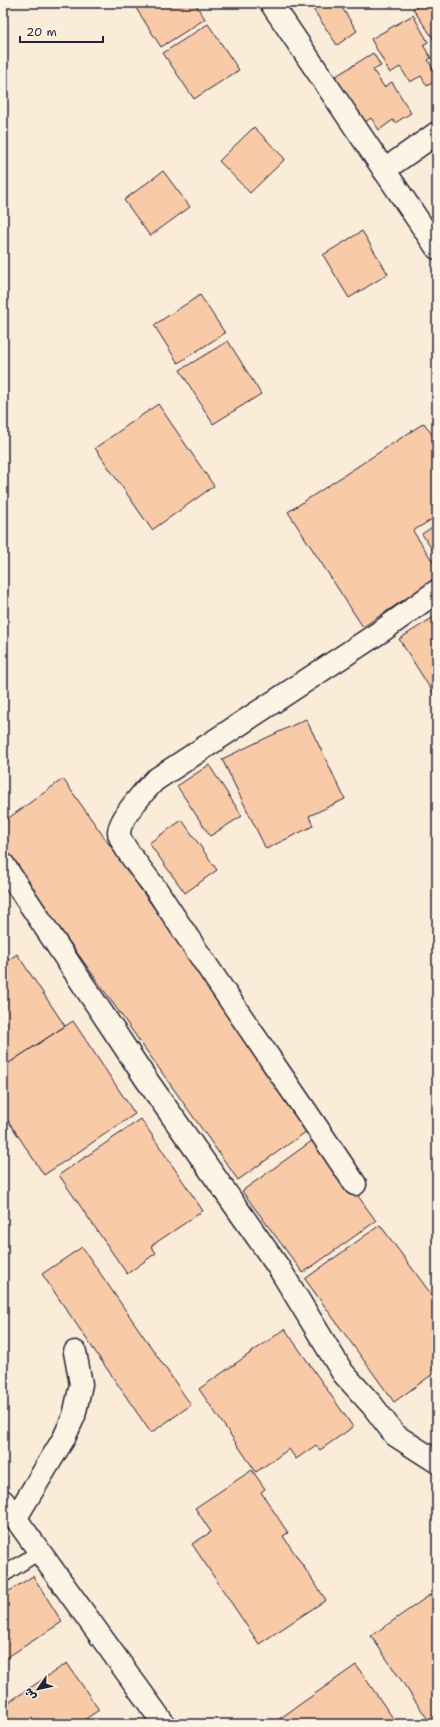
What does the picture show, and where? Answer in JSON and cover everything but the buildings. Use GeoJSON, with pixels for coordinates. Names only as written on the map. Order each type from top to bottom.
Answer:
{"type":"FeatureCollection","features":[{"type":"Feature","properties":{"kind":"street"},"geometry":{"type":"LineString","coordinates":[[271,3],[437,248]]}},
{"type":"Feature","properties":{"kind":"street"},"geometry":{"type":"LineString","coordinates":[[384,170],[437,133]]}},
{"type":"Feature","properties":{"kind":"street"},"geometry":{"type":"LineString","coordinates":[[355,1184],[233,1006],[148,877],[121,842],[119,831],[136,800],[155,780],[383,630],[437,590]]}},
{"type":"Feature","properties":{"kind":"street"},"geometry":{"type":"LineString","coordinates":[[3,864],[137,1066],[279,1268],[343,1373],[372,1405],[395,1435],[437,1462]]}},
{"type":"Feature","properties":{"kind":"street"},"geometry":{"type":"LineString","coordinates":[[15,1519],[64,1438],[74,1416],[81,1384],[75,1352]]}},
{"type":"Feature","properties":{"kind":"street"},"geometry":{"type":"LineString","coordinates":[[3,1501],[164,1724]]}},
{"type":"Feature","properties":{"kind":"lane"},"geometry":{"type":"LineString","coordinates":[[3,1575],[39,1552]]}}]}
